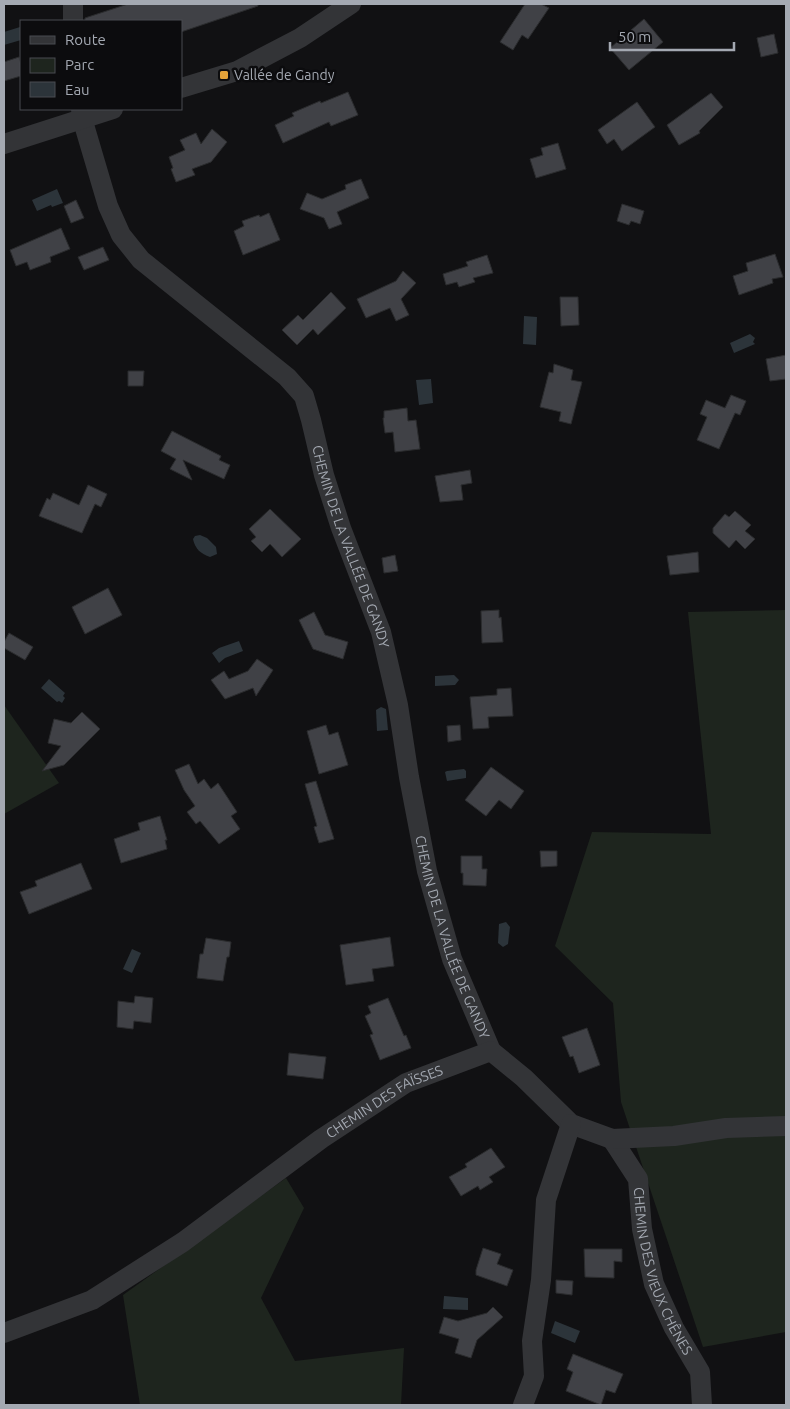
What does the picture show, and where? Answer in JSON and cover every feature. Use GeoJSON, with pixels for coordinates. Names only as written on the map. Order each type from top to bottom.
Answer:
{"type":"FeatureCollection","features":[{"type":"Feature","properties":{"kind":"street"},"geometry":{"type":"LineString","coordinates":[[73,4],[73,20]]}},
{"type":"Feature","properties":{"kind":"street"},"geometry":{"type":"LineString","coordinates":[[182,88],[237,71],[300,38],[351,4]]}},
{"type":"Feature","properties":{"kind":"street"},"geometry":{"type":"LineString","coordinates":[[4,144],[42,133],[82,114],[107,110]]}},
{"type":"Feature","properties":{"kind":"street","name":"CHEMIN DE LA VALLÉE DE GANDY"},"geometry":{"type":"LineString","coordinates":[[82,114],[108,206],[122,235],[141,260],[287,377],[304,396],[324,475],[341,528],[381,632],[398,705],[409,777],[429,880],[452,959],[491,1051]]}},
{"type":"Feature","properties":{"kind":"street"},"geometry":{"type":"LineString","coordinates":[[491,1051],[524,1078],[571,1124],[612,1139],[674,1136],[726,1128],[786,1126]]}},
{"type":"Feature","properties":{"kind":"street","name":"CHEMIN DES FAÏSSES"},"geometry":{"type":"LineString","coordinates":[[4,1333],[92,1300],[182,1242],[321,1139],[406,1083],[491,1051]]}},
{"type":"Feature","properties":{"kind":"street"},"geometry":{"type":"LineString","coordinates":[[523,1405],[534,1376],[532,1341],[541,1280],[546,1200],[571,1124]]}},
{"type":"Feature","properties":{"kind":"street","name":"CHEMIN DES VIEUX CHÊNES"},"geometry":{"type":"LineString","coordinates":[[612,1139],[638,1179],[642,1230],[654,1284],[674,1328],[700,1372],[702,1405]]}},
{"type":"Feature","properties":{"kind":"green space"},"geometry":{"type":"Polygon","coordinates":[[[786,610],[786,1332],[703,1347],[621,1102],[613,1003],[555,946],[592,832],[711,834],[688,612],[786,610]]]}},
{"type":"Feature","properties":{"kind":"green space"},"geometry":{"type":"Polygon","coordinates":[[[4,705],[59,783],[4,814],[4,705]]]}},
{"type":"Feature","properties":{"kind":"green space"},"geometry":{"type":"Polygon","coordinates":[[[286,1178],[304,1208],[261,1298],[295,1361],[404,1348],[401,1405],[140,1405],[123,1295],[286,1178]]]}},
{"type":"Feature","properties":{"kind":"water"},"geometry":{"type":"Polygon","coordinates":[[[20,27],[20,40],[4,45],[4,32],[20,27]]]}},
{"type":"Feature","properties":{"kind":"water"},"geometry":{"type":"Polygon","coordinates":[[[57,189],[63,203],[52,207],[51,205],[37,211],[32,200],[57,189]]]}},
{"type":"Feature","properties":{"kind":"water"},"geometry":{"type":"Polygon","coordinates":[[[524,316],[537,317],[536,345],[523,344],[524,316]]]}},
{"type":"Feature","properties":{"kind":"water"},"geometry":{"type":"Polygon","coordinates":[[[750,334],[755,338],[753,342],[755,344],[734,353],[730,343],[750,334]]]}},
{"type":"Feature","properties":{"kind":"water"},"geometry":{"type":"Polygon","coordinates":[[[431,379],[433,403],[419,405],[416,380],[431,379]]]}},
{"type":"Feature","properties":{"kind":"water"},"geometry":{"type":"Polygon","coordinates":[[[200,535],[207,538],[216,547],[217,554],[210,557],[199,551],[193,539],[195,536],[200,535]]]}},
{"type":"Feature","properties":{"kind":"water"},"geometry":{"type":"Polygon","coordinates":[[[239,641],[243,651],[225,658],[219,663],[212,653],[219,648],[239,641]]]}},
{"type":"Feature","properties":{"kind":"water"},"geometry":{"type":"Polygon","coordinates":[[[454,675],[459,680],[455,685],[435,686],[435,676],[454,675]]]}},
{"type":"Feature","properties":{"kind":"water"},"geometry":{"type":"Polygon","coordinates":[[[49,679],[65,693],[62,703],[57,702],[41,688],[49,679]]]}},
{"type":"Feature","properties":{"kind":"water"},"geometry":{"type":"Polygon","coordinates":[[[381,707],[386,709],[388,730],[377,731],[376,710],[381,707]]]}},
{"type":"Feature","properties":{"kind":"water"},"geometry":{"type":"Polygon","coordinates":[[[464,769],[466,771],[466,778],[447,781],[445,772],[464,769]]]}},
{"type":"Feature","properties":{"kind":"water"},"geometry":{"type":"Polygon","coordinates":[[[506,922],[510,927],[508,944],[503,947],[498,943],[499,924],[506,922]]]}},
{"type":"Feature","properties":{"kind":"water"},"geometry":{"type":"Polygon","coordinates":[[[132,949],[141,953],[132,973],[123,969],[132,949]]]}},
{"type":"Feature","properties":{"kind":"water"},"geometry":{"type":"Polygon","coordinates":[[[444,1296],[468,1298],[468,1310],[443,1309],[444,1296]]]}},
{"type":"Feature","properties":{"kind":"water"},"geometry":{"type":"Polygon","coordinates":[[[555,1321],[580,1331],[575,1343],[551,1333],[555,1321]]]}},
{"type":"Feature","properties":{"kind":"building"},"geometry":{"type":"Polygon","coordinates":[[[128,4],[258,4],[258,6],[182,32],[182,20],[85,20],[85,18],[128,4]]]}},
{"type":"Feature","properties":{"kind":"building"},"geometry":{"type":"Polygon","coordinates":[[[525,4],[541,4],[549,8],[528,39],[522,35],[513,50],[500,42],[525,4]]]}},
{"type":"Feature","properties":{"kind":"building"},"geometry":{"type":"Polygon","coordinates":[[[644,19],[663,42],[629,70],[610,48],[644,19]]]}},
{"type":"Feature","properties":{"kind":"building"},"geometry":{"type":"Polygon","coordinates":[[[774,34],[778,53],[761,57],[757,38],[774,34]]]}},
{"type":"Feature","properties":{"kind":"building"},"geometry":{"type":"Polygon","coordinates":[[[19,57],[20,76],[4,81],[4,62],[19,57]]]}},
{"type":"Feature","properties":{"kind":"building"},"geometry":{"type":"Polygon","coordinates":[[[348,92],[358,115],[331,126],[329,122],[283,143],[275,125],[294,116],[292,113],[348,92]]]}},
{"type":"Feature","properties":{"kind":"building"},"geometry":{"type":"Polygon","coordinates":[[[711,93],[723,107],[699,131],[700,133],[679,145],[667,125],[711,93]]]}},
{"type":"Feature","properties":{"kind":"building"},"geometry":{"type":"Polygon","coordinates":[[[637,102],[655,127],[622,151],[614,139],[607,144],[598,130],[637,102]]]}},
{"type":"Feature","properties":{"kind":"building"},"geometry":{"type":"Polygon","coordinates":[[[212,129],[227,142],[211,162],[192,169],[195,175],[176,182],[169,157],[185,150],[180,140],[196,133],[201,144],[212,129]]]}},
{"type":"Feature","properties":{"kind":"building"},"geometry":{"type":"Polygon","coordinates":[[[558,143],[566,169],[536,178],[530,159],[543,155],[541,148],[558,143]]]}},
{"type":"Feature","properties":{"kind":"building"},"geometry":{"type":"Polygon","coordinates":[[[361,179],[369,198],[337,212],[342,224],[329,229],[324,218],[300,209],[307,193],[322,199],[346,189],[345,185],[361,179]]]}},
{"type":"Feature","properties":{"kind":"building"},"geometry":{"type":"Polygon","coordinates":[[[76,200],[84,218],[71,223],[64,206],[76,200]]]}},
{"type":"Feature","properties":{"kind":"building"},"geometry":{"type":"Polygon","coordinates":[[[622,204],[644,211],[640,224],[631,221],[629,225],[617,221],[622,204]]]}},
{"type":"Feature","properties":{"kind":"building"},"geometry":{"type":"Polygon","coordinates":[[[269,213],[280,240],[243,255],[234,231],[244,226],[242,221],[269,213]]]}},
{"type":"Feature","properties":{"kind":"building"},"geometry":{"type":"Polygon","coordinates":[[[61,228],[70,249],[50,257],[51,262],[30,270],[27,262],[16,266],[10,250],[61,228]]]}},
{"type":"Feature","properties":{"kind":"building"},"geometry":{"type":"Polygon","coordinates":[[[103,247],[109,260],[84,270],[78,257],[103,247]]]}},
{"type":"Feature","properties":{"kind":"building"},"geometry":{"type":"Polygon","coordinates":[[[775,254],[783,277],[772,279],[773,283],[739,295],[733,276],[748,271],[746,263],[775,254]]]}},
{"type":"Feature","properties":{"kind":"building"},"geometry":{"type":"Polygon","coordinates":[[[487,255],[493,273],[473,278],[475,282],[459,287],[457,282],[446,285],[443,274],[468,266],[466,262],[487,255]]]}},
{"type":"Feature","properties":{"kind":"building"},"geometry":{"type":"Polygon","coordinates":[[[403,271],[416,283],[401,299],[409,315],[396,321],[390,308],[366,318],[357,299],[396,281],[403,271]]]}},
{"type":"Feature","properties":{"kind":"building"},"geometry":{"type":"Polygon","coordinates":[[[331,292],[346,308],[318,335],[313,329],[297,345],[282,330],[298,315],[303,320],[331,292]]]}},
{"type":"Feature","properties":{"kind":"building"},"geometry":{"type":"Polygon","coordinates":[[[560,297],[578,297],[579,325],[561,326],[560,297]]]}},
{"type":"Feature","properties":{"kind":"building"},"geometry":{"type":"Polygon","coordinates":[[[786,355],[786,379],[770,381],[766,359],[786,355]]]}},
{"type":"Feature","properties":{"kind":"building"},"geometry":{"type":"Polygon","coordinates":[[[554,364],[573,370],[571,380],[582,382],[571,424],[559,421],[561,412],[540,407],[549,372],[553,373],[554,364]]]}},
{"type":"Feature","properties":{"kind":"building"},"geometry":{"type":"Polygon","coordinates":[[[128,371],[144,371],[143,386],[128,386],[128,371]]]}},
{"type":"Feature","properties":{"kind":"building"},"geometry":{"type":"Polygon","coordinates":[[[731,395],[746,401],[740,415],[735,413],[719,449],[697,440],[707,417],[700,414],[706,400],[725,408],[731,395]]]}},
{"type":"Feature","properties":{"kind":"building"},"geometry":{"type":"Polygon","coordinates":[[[407,408],[408,421],[416,420],[420,449],[395,452],[393,432],[385,433],[384,411],[407,408]]]}},
{"type":"Feature","properties":{"kind":"building"},"geometry":{"type":"Polygon","coordinates":[[[172,431],[221,456],[219,460],[230,465],[224,479],[183,460],[192,480],[170,469],[176,459],[161,451],[172,431]]]}},
{"type":"Feature","properties":{"kind":"building"},"geometry":{"type":"Polygon","coordinates":[[[470,470],[472,483],[461,485],[463,500],[440,502],[435,476],[470,470]]]}},
{"type":"Feature","properties":{"kind":"building"},"geometry":{"type":"Polygon","coordinates":[[[88,485],[107,494],[101,507],[95,504],[82,533],[39,516],[47,498],[50,500],[53,493],[79,505],[88,485]]]}},
{"type":"Feature","properties":{"kind":"building"},"geometry":{"type":"Polygon","coordinates":[[[270,509],[301,539],[282,557],[270,544],[262,552],[251,541],[256,537],[249,529],[270,509]]]}},
{"type":"Feature","properties":{"kind":"building"},"geometry":{"type":"Polygon","coordinates":[[[735,511],[751,525],[745,531],[755,539],[745,549],[736,540],[729,548],[713,533],[713,528],[725,514],[729,517],[735,511]]]}},
{"type":"Feature","properties":{"kind":"building"},"geometry":{"type":"Polygon","coordinates":[[[698,552],[699,572],[670,575],[667,556],[698,552]]]}},
{"type":"Feature","properties":{"kind":"building"},"geometry":{"type":"Polygon","coordinates":[[[395,555],[398,571],[384,573],[382,558],[395,555]]]}},
{"type":"Feature","properties":{"kind":"building"},"geometry":{"type":"Polygon","coordinates":[[[108,588],[122,615],[85,634],[72,607],[108,588]]]}},
{"type":"Feature","properties":{"kind":"building"},"geometry":{"type":"Polygon","coordinates":[[[499,610],[503,642],[482,643],[481,611],[499,610]]]}},
{"type":"Feature","properties":{"kind":"building"},"geometry":{"type":"Polygon","coordinates":[[[314,612],[325,635],[348,642],[343,659],[313,649],[299,620],[314,612]]]}},
{"type":"Feature","properties":{"kind":"building"},"geometry":{"type":"Polygon","coordinates":[[[9,633],[33,647],[25,660],[4,648],[4,642],[9,633]]]}},
{"type":"Feature","properties":{"kind":"building"},"geometry":{"type":"Polygon","coordinates":[[[257,659],[273,670],[256,696],[253,688],[225,699],[211,680],[224,671],[229,679],[248,671],[257,659]]]}},
{"type":"Feature","properties":{"kind":"building"},"geometry":{"type":"Polygon","coordinates":[[[511,688],[513,716],[488,717],[489,728],[473,729],[470,697],[497,695],[497,689],[511,688]]]}},
{"type":"Feature","properties":{"kind":"building"},"geometry":{"type":"Polygon","coordinates":[[[82,712],[100,729],[64,765],[42,771],[61,746],[48,743],[54,719],[71,723],[82,712]]]}},
{"type":"Feature","properties":{"kind":"building"},"geometry":{"type":"Polygon","coordinates":[[[326,725],[329,735],[338,732],[348,765],[319,774],[307,731],[326,725]]]}},
{"type":"Feature","properties":{"kind":"building"},"geometry":{"type":"Polygon","coordinates":[[[460,725],[461,740],[448,742],[447,726],[460,725]]]}},
{"type":"Feature","properties":{"kind":"building"},"geometry":{"type":"Polygon","coordinates":[[[189,764],[198,784],[204,779],[211,789],[218,783],[237,812],[231,816],[240,829],[219,844],[200,821],[196,824],[187,812],[195,806],[184,790],[175,770],[189,764]]]}},
{"type":"Feature","properties":{"kind":"building"},"geometry":{"type":"Polygon","coordinates":[[[491,767],[524,791],[511,809],[499,800],[486,816],[465,800],[491,767]]]}},
{"type":"Feature","properties":{"kind":"building"},"geometry":{"type":"Polygon","coordinates":[[[316,781],[334,839],[319,843],[314,827],[317,826],[305,784],[316,781]]]}},
{"type":"Feature","properties":{"kind":"building"},"geometry":{"type":"Polygon","coordinates":[[[160,816],[167,840],[165,840],[167,849],[121,863],[114,839],[140,830],[138,823],[160,816]]]}},
{"type":"Feature","properties":{"kind":"building"},"geometry":{"type":"Polygon","coordinates":[[[540,851],[557,851],[557,866],[541,867],[540,851]]]}},
{"type":"Feature","properties":{"kind":"building"},"geometry":{"type":"Polygon","coordinates":[[[461,856],[482,856],[482,869],[487,869],[486,886],[463,885],[461,856]]]}},
{"type":"Feature","properties":{"kind":"building"},"geometry":{"type":"Polygon","coordinates":[[[81,863],[92,889],[29,914],[20,892],[37,886],[35,881],[81,863]]]}},
{"type":"Feature","properties":{"kind":"building"},"geometry":{"type":"Polygon","coordinates":[[[390,937],[394,966],[372,969],[374,981],[346,985],[340,945],[390,937]]]}},
{"type":"Feature","properties":{"kind":"building"},"geometry":{"type":"Polygon","coordinates":[[[206,938],[231,942],[223,981],[197,978],[200,954],[203,954],[206,938]]]}},
{"type":"Feature","properties":{"kind":"building"},"geometry":{"type":"Polygon","coordinates":[[[135,996],[153,998],[151,1023],[134,1021],[133,1029],[117,1027],[118,1001],[134,1003],[135,996]]]}},
{"type":"Feature","properties":{"kind":"building"},"geometry":{"type":"Polygon","coordinates":[[[388,998],[411,1048],[380,1060],[370,1035],[373,1034],[365,1016],[371,1013],[368,1006],[388,998]]]}},
{"type":"Feature","properties":{"kind":"building"},"geometry":{"type":"Polygon","coordinates":[[[587,1028],[600,1065],[579,1073],[573,1056],[570,1057],[562,1037],[587,1028]]]}},
{"type":"Feature","properties":{"kind":"building"},"geometry":{"type":"Polygon","coordinates":[[[289,1053],[326,1057],[323,1079],[287,1075],[289,1053]]]}},
{"type":"Feature","properties":{"kind":"building"},"geometry":{"type":"Polygon","coordinates":[[[491,1148],[505,1167],[489,1177],[493,1182],[480,1190],[478,1186],[461,1196],[449,1177],[467,1167],[465,1164],[491,1148]]]}},
{"type":"Feature","properties":{"kind":"building"},"geometry":{"type":"Polygon","coordinates":[[[483,1248],[501,1254],[497,1264],[513,1270],[507,1286],[476,1275],[483,1248]]]}},
{"type":"Feature","properties":{"kind":"building"},"geometry":{"type":"Polygon","coordinates":[[[584,1249],[622,1249],[622,1262],[614,1261],[614,1278],[585,1277],[584,1249]]]}},
{"type":"Feature","properties":{"kind":"building"},"geometry":{"type":"Polygon","coordinates":[[[556,1280],[573,1281],[572,1295],[556,1293],[556,1280]]]}},
{"type":"Feature","properties":{"kind":"building"},"geometry":{"type":"Polygon","coordinates":[[[493,1307],[503,1317],[477,1340],[471,1358],[455,1353],[459,1339],[439,1333],[444,1317],[458,1321],[487,1313],[493,1307]]]}},
{"type":"Feature","properties":{"kind":"building"},"geometry":{"type":"Polygon","coordinates":[[[573,1354],[623,1374],[615,1393],[606,1390],[601,1405],[566,1391],[573,1372],[567,1369],[573,1354]]]}},
{"type":"Feature","properties":{"kind":"place","name":"Vallée de Gandy"},"geometry":{"type":"Point","coordinates":[224,75]}}]}
